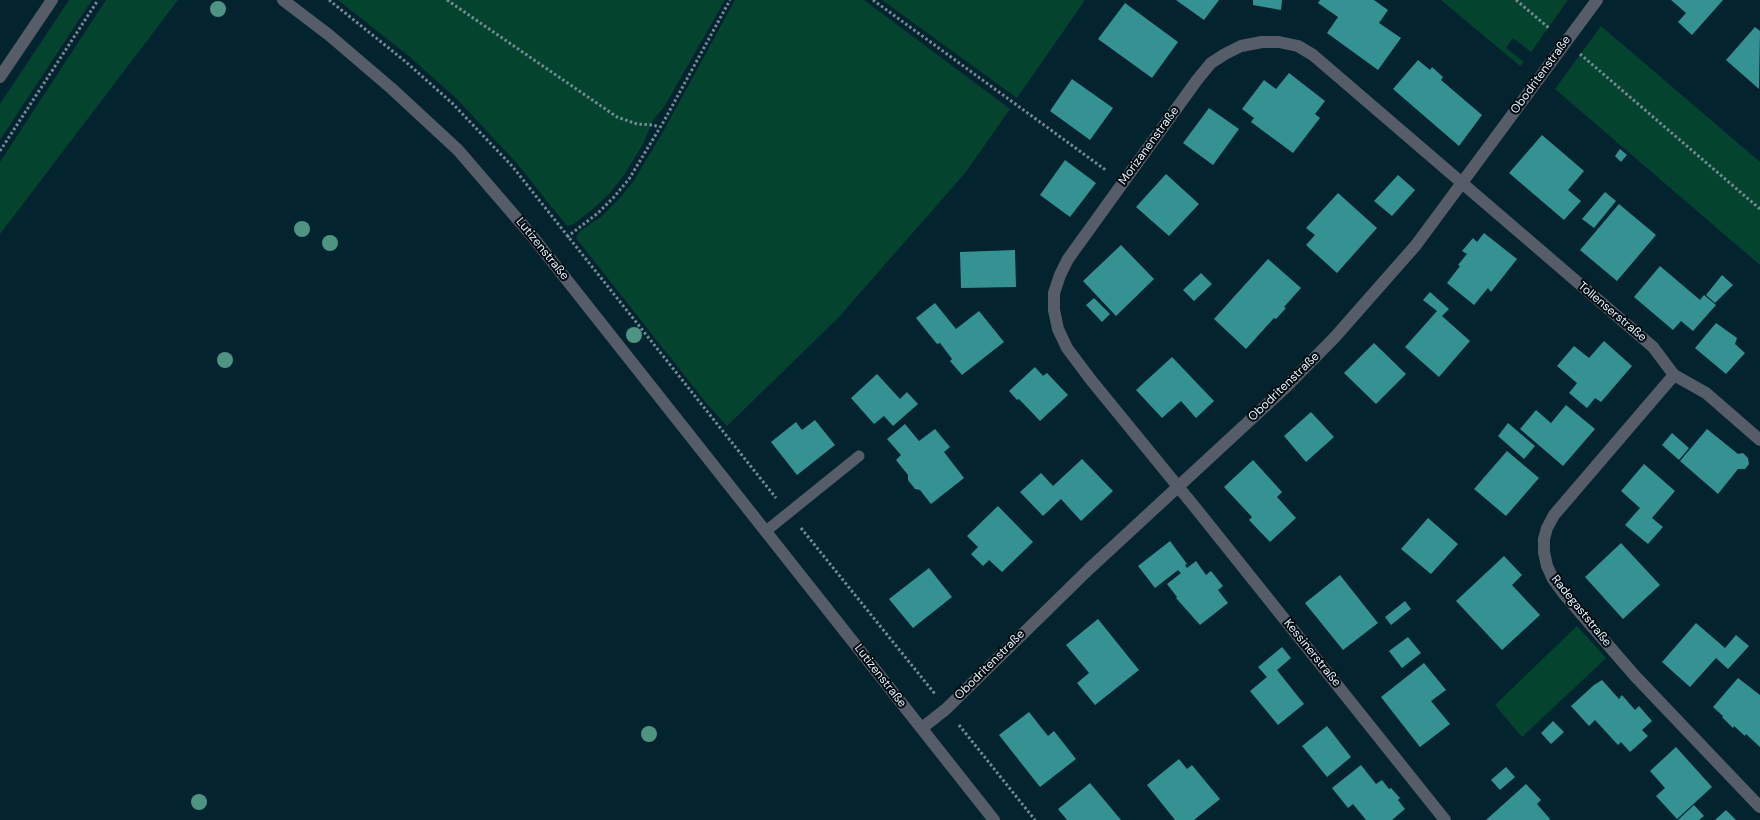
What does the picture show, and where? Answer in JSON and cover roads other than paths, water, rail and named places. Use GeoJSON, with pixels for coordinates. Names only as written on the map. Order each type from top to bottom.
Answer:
{"type":"FeatureCollection","features":[{"type":"Feature","properties":{"kind":"street"},"geometry":{"type":"LineString","coordinates":[[0,77],[52,0]]}},
{"type":"Feature","properties":{"kind":"street","name":"Lutizenstraße"},"geometry":{"type":"LineString","coordinates":[[283,0],[329,35],[391,88],[458,150],[532,236],[994,820]]}},
{"type":"Feature","properties":{"kind":"street","name":"Obodritenstraße"},"geometry":{"type":"LineString","coordinates":[[922,728],[946,709],[1075,582],[1286,387],[1336,337],[1416,245],[1597,0]]}},
{"type":"Feature","properties":{"kind":"street","name":"Morizanenstraße"},"geometry":{"type":"LineString","coordinates":[[1178,487],[1067,348],[1058,329],[1054,310],[1054,293],[1060,275],[1068,260],[1197,80],[1212,63],[1241,46],[1262,42],[1279,42],[1298,46],[1313,55],[1462,183]]}},
{"type":"Feature","properties":{"kind":"street","name":"Tollenserstraße"},"geometry":{"type":"LineString","coordinates":[[1462,183],[1652,347],[1674,375],[1706,393],[1760,440]]}},
{"type":"Feature","properties":{"kind":"street","name":"Radegaststraße"},"geometry":{"type":"LineString","coordinates":[[1674,375],[1554,515],[1544,539],[1544,552],[1547,566],[1553,579],[1564,594],[1635,676],[1760,807]]}},
{"type":"Feature","properties":{"kind":"street","name":"Kessinerstraße"},"geometry":{"type":"LineString","coordinates":[[1178,487],[1445,820]]}},
{"type":"Feature","properties":{"kind":"lane"},"geometry":{"type":"LineString","coordinates":[[766,532],[859,456]]}}]}
